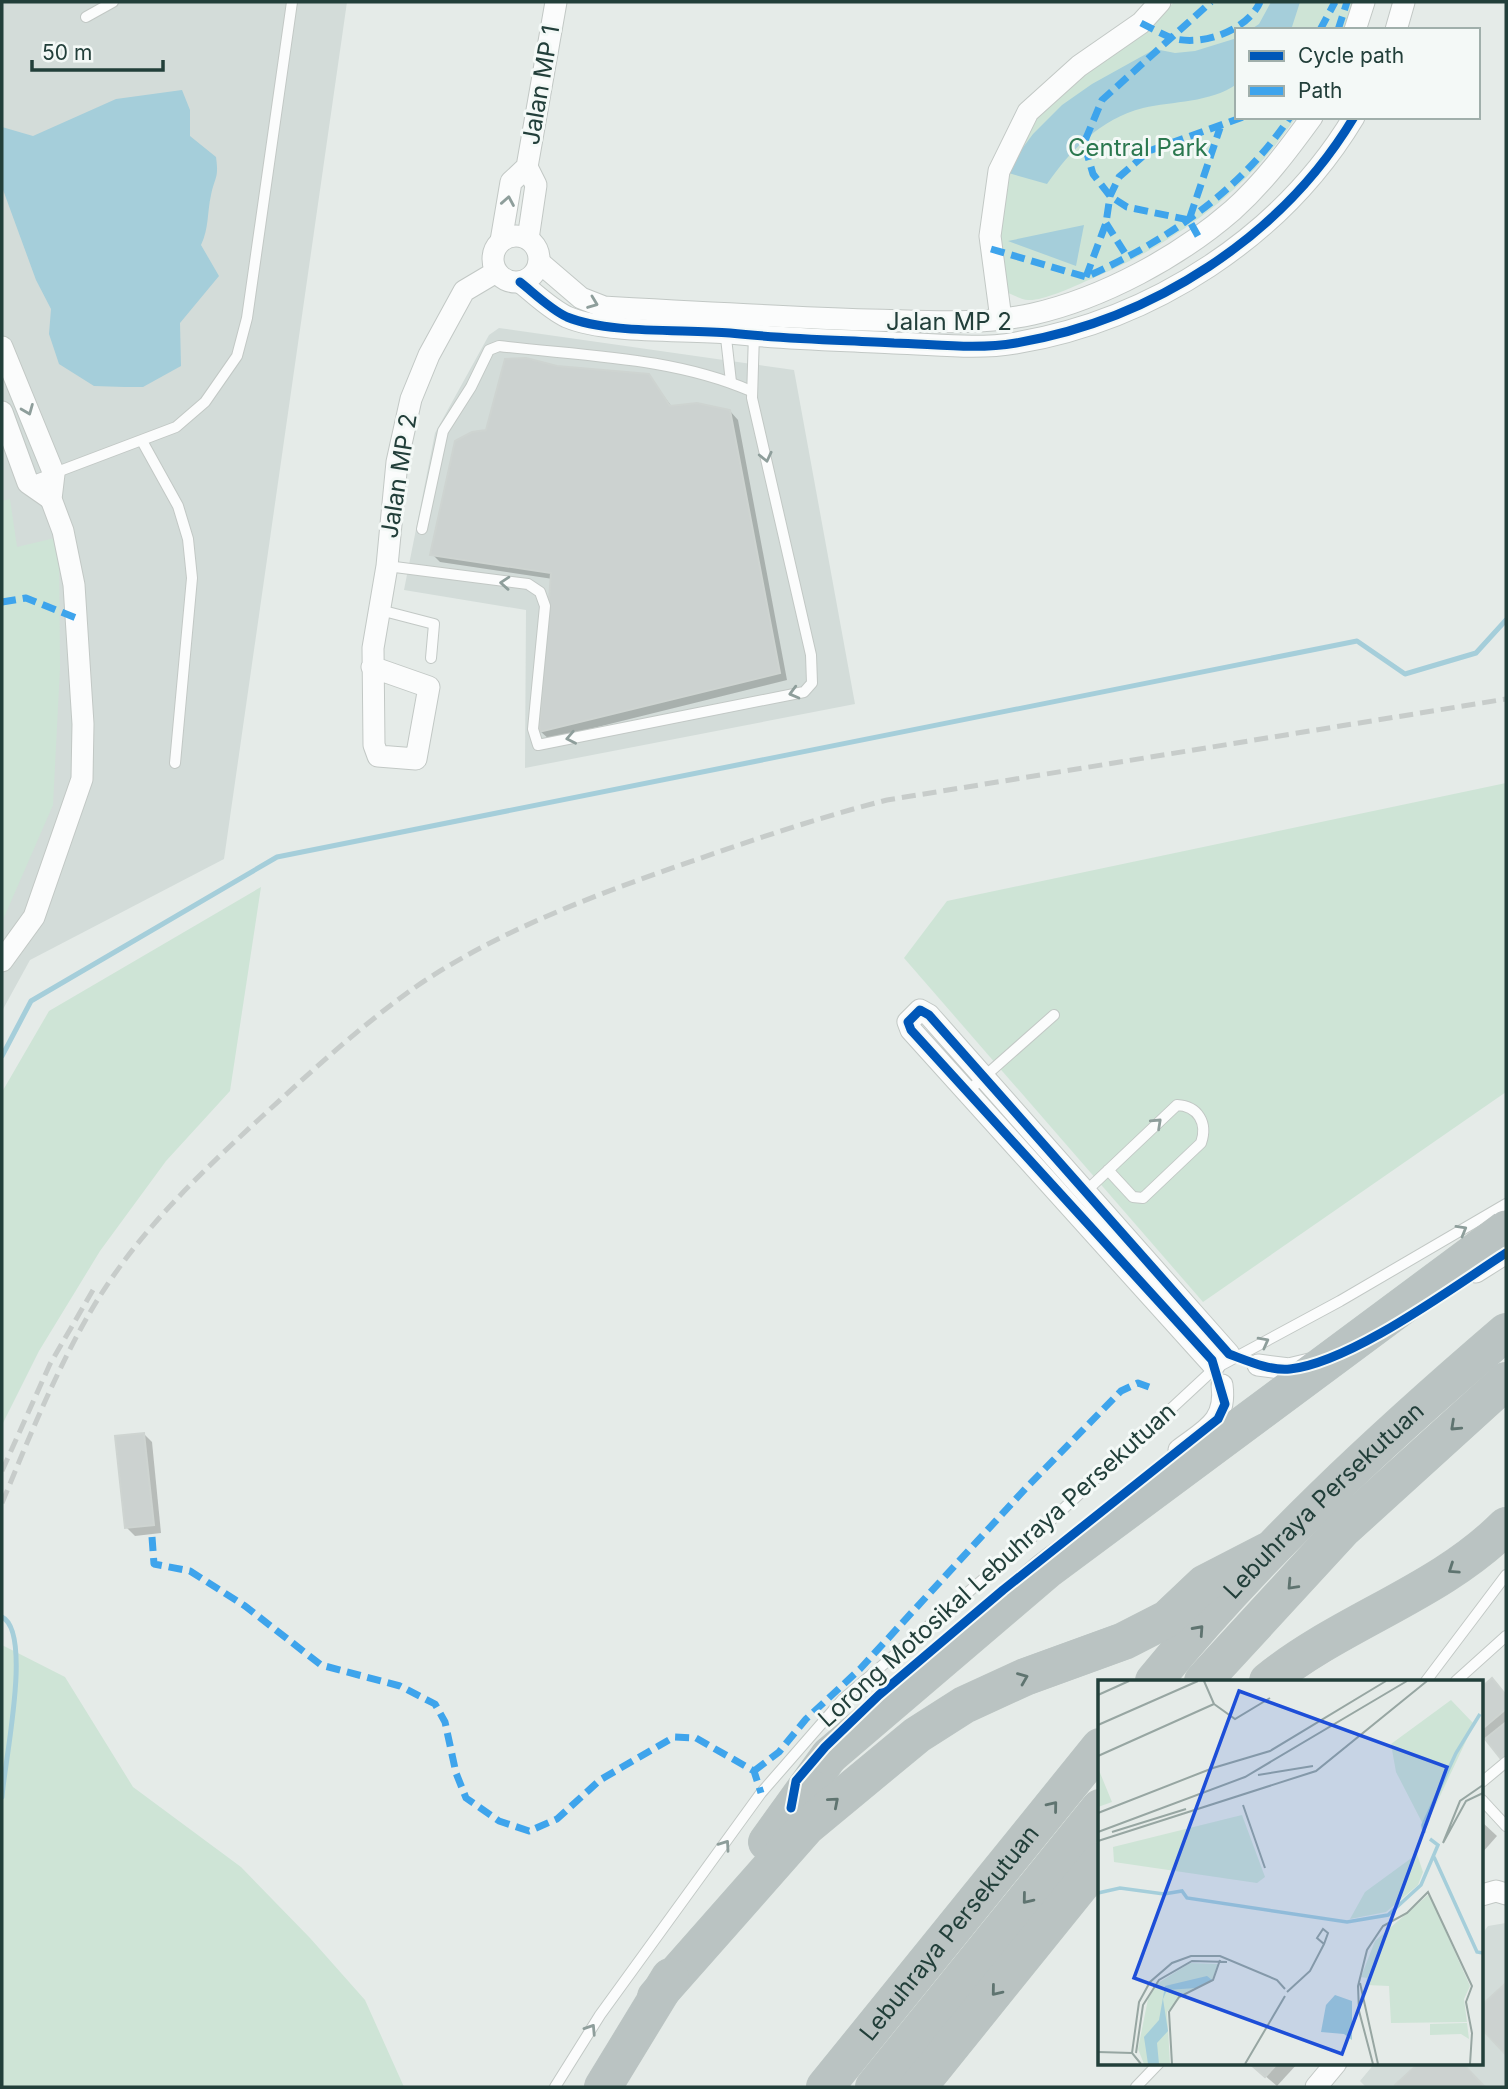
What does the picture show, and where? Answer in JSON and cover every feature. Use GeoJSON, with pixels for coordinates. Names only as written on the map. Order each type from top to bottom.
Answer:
{"type":"FeatureCollection","features":[{"type":"Feature","properties":{"kind":"highway"},"geometry":{"type":"LineString","coordinates":[[603,2087],[656,1997],[828,1756],[1046,1570],[1506,1229]]}},
{"type":"Feature","properties":{"kind":"highway","name":"Lebuhraya Persekutuan"},"geometry":{"type":"LineString","coordinates":[[1155,1680],[1268,1551],[1413,1412],[1506,1332]]}},
{"type":"Feature","properties":{"kind":"highway","name":"Lebuhraya Persekutuan"},"geometry":{"type":"LineString","coordinates":[[1204,1680],[1343,1529],[1506,1381]]}},
{"type":"Feature","properties":{"kind":"highway"},"geometry":{"type":"LineString","coordinates":[[1269,1680],[1326,1642],[1457,1567],[1506,1526]]}},
{"type":"Feature","properties":{"kind":"highway"},"geometry":{"type":"LineString","coordinates":[[656,1997],[807,1826],[917,1735],[964,1705],[1025,1677],[1124,1642],[1167,1619],[1204,1584],[1268,1551]]}},
{"type":"Feature","properties":{"kind":"highway","name":"Lebuhraya Persekutuan"},"geometry":{"type":"LineString","coordinates":[[825,2087],[1098,1749]]}},
{"type":"Feature","properties":{"kind":"highway","name":"Lebuhraya Persekutuan"},"geometry":{"type":"LineString","coordinates":[[874,2087],[1098,1810]]}},
{"type":"Feature","properties":{"kind":"highway"},"geometry":{"type":"LineString","coordinates":[[918,2087],[1098,1863]]}},
{"type":"Feature","properties":{"kind":"street","name":"Jalan MP 1"},"geometry":{"type":"LineString","coordinates":[[528,239],[536,185],[527,167],[556,2]]}},
{"type":"Feature","properties":{"kind":"street"},"geometry":{"type":"LineString","coordinates":[[992,320],[990,236],[999,171],[1028,111],[1079,66],[1141,23],[1160,2]]}},
{"type":"Feature","properties":{"kind":"street"},"geometry":{"type":"LineString","coordinates":[[1356,28],[1364,2]]}},
{"type":"Feature","properties":{"kind":"street"},"geometry":{"type":"LineString","coordinates":[[1397,28],[1404,2]]}},
{"type":"Feature","properties":{"kind":"street","name":"Jalan MP 2"},"geometry":{"type":"LineString","coordinates":[[520,282],[565,316],[593,324],[725,324],[752,314],[992,320],[1032,315],[1065,305],[1119,282],[1179,250],[1232,210],[1279,163],[1311,119]]}},
{"type":"Feature","properties":{"kind":"street","name":"Jalan MP 2"},"geometry":{"type":"LineString","coordinates":[[540,262],[580,298],[604,307],[725,324],[754,336],[968,346],[1014,343],[1078,329],[1131,309],[1196,276],[1252,234],[1303,185],[1352,119]]}},
{"type":"Feature","properties":{"kind":"street","name":"Jalan MP 1"},"geometry":{"type":"LineString","coordinates":[[501,241],[511,182],[527,167]]}},
{"type":"Feature","properties":{"kind":"street"},"geometry":{"type":"LineString","coordinates":[[515,236],[528,239],[537,249],[540,262],[536,272],[520,282],[502,278],[496,272],[493,255],[501,241],[515,236]]}},
{"type":"Feature","properties":{"kind":"street","name":"Jalan MP 2"},"geometry":{"type":"LineString","coordinates":[[372,667],[387,566],[397,462],[411,399],[429,355],[464,292],[496,272]]}},
{"type":"Feature","properties":{"kind":"street"},"geometry":{"type":"LineString","coordinates":[[2,347],[54,474],[51,499],[64,531],[74,585],[83,724],[82,779],[34,917],[2,961]]}},
{"type":"Feature","properties":{"kind":"street"},"geometry":{"type":"LineString","coordinates":[[2,412],[28,483],[51,499]]}},
{"type":"Feature","properties":{"kind":"street"},"geometry":{"type":"LineString","coordinates":[[791,1808],[796,1781],[825,1747],[879,1695],[1003,1590],[1218,1419],[1225,1404],[1222,1368],[1078,1199],[984,1077],[929,1015],[920,1010],[914,1013],[908,1022],[909,1028],[967,1092],[1078,1199]]}},
{"type":"Feature","properties":{"kind":"street"},"geometry":{"type":"LineString","coordinates":[[1258,1365],[1289,1369],[1318,1362],[1388,1328],[1506,1253]]}},
{"type":"Feature","properties":{"kind":"street"},"geometry":{"type":"LineString","coordinates":[[1484,1894],[1496,1891],[1506,1894]]}},
{"type":"Feature","properties":{"kind":"street"},"geometry":{"type":"LineString","coordinates":[[1316,2087],[1335,2064]]}},
{"type":"Feature","properties":{"kind":"lane"},"geometry":{"type":"LineString","coordinates":[[86,17],[113,2]]}},
{"type":"Feature","properties":{"kind":"lane"},"geometry":{"type":"LineString","coordinates":[[28,483],[176,427],[205,402],[237,356],[247,318],[292,2]]}},
{"type":"Feature","properties":{"kind":"lane"},"geometry":{"type":"LineString","coordinates":[[387,566],[478,580],[528,584],[540,592],[545,606],[533,729],[534,740],[538,745],[804,691],[812,683],[811,655],[751,391],[754,336],[752,314]]}},
{"type":"Feature","properties":{"kind":"lane"},"geometry":{"type":"LineString","coordinates":[[725,324],[730,382]]}},
{"type":"Feature","properties":{"kind":"lane"},"geometry":{"type":"LineString","coordinates":[[422,529],[443,431],[471,387],[489,350],[499,346],[649,363],[730,382],[751,391]]}},
{"type":"Feature","properties":{"kind":"lane"},"geometry":{"type":"LineString","coordinates":[[142,441],[178,506],[188,539],[192,578],[175,763]]}},
{"type":"Feature","properties":{"kind":"lane"},"geometry":{"type":"LineString","coordinates":[[380,610],[435,624],[431,658]]}},
{"type":"Feature","properties":{"kind":"lane"},"geometry":{"type":"LineString","coordinates":[[967,1092],[1054,1015]]}},
{"type":"Feature","properties":{"kind":"lane"},"geometry":{"type":"LineString","coordinates":[[1078,1199],[1108,1170],[1177,1105],[1186,1105],[1196,1111],[1203,1121],[1205,1133],[1201,1143],[1143,1198],[1133,1198],[1108,1170]]}},
{"type":"Feature","properties":{"kind":"lane","name":"Lorong Motosikal Lebuhraya Persekutuan"},"geometry":{"type":"LineString","coordinates":[[555,2087],[600,2015],[761,1793],[843,1699],[1034,1536],[1214,1369],[1340,1301],[1506,1204]]}},
{"type":"Feature","properties":{"kind":"lane"},"geometry":{"type":"LineString","coordinates":[[1427,1680],[1506,1576]]}},
{"type":"Feature","properties":{"kind":"lane"},"geometry":{"type":"LineString","coordinates":[[1457,1680],[1506,1636]]}},
{"type":"Feature","properties":{"kind":"lane"},"geometry":{"type":"LineString","coordinates":[[1484,1780],[1506,1762]]}},
{"type":"Feature","properties":{"kind":"lane"},"geometry":{"type":"LineString","coordinates":[[1484,1802],[1506,1826]]}},
{"type":"Feature","properties":{"kind":"lane"},"geometry":{"type":"LineString","coordinates":[[1136,2087],[1158,2064]]}},
{"type":"Feature","properties":{"kind":"shaded area"},"geometry":{"type":"Polygon","coordinates":[[[2,2],[347,2],[224,859],[30,960],[2,1011],[2,2]]]}},
{"type":"Feature","properties":{"kind":"shaded area"},"geometry":{"type":"Polygon","coordinates":[[[499,328],[794,370],[855,704],[525,768],[526,610],[404,590],[435,433],[489,335],[499,328]]]}},
{"type":"Feature","properties":{"kind":"shaded area"},"geometry":{"type":"Polygon","coordinates":[[[1506,1923],[1506,2087],[1366,2087],[1360,2081],[1374,2064],[1484,2064],[1484,1931],[1488,1926],[1506,1923]]]}},
{"type":"Feature","properties":{"kind":"green space","name":"Central Park"},"geometry":{"type":"Polygon","coordinates":[[[1174,2],[1353,2],[1345,28],[1235,28],[1235,119],[1294,119],[1253,171],[1202,216],[1146,252],[1072,287],[1034,300],[1022,299],[1003,291],[996,259],[1004,170],[1043,108],[1082,72],[1142,34],[1174,2]]]}},
{"type":"Feature","properties":{"kind":"green space"},"geometry":{"type":"Polygon","coordinates":[[[10,499],[17,547],[59,537],[60,668],[53,805],[2,922],[2,501],[10,499]]]}},
{"type":"Feature","properties":{"kind":"green space"},"geometry":{"type":"Polygon","coordinates":[[[1506,783],[1506,1092],[1203,1302],[904,958],[947,901],[1506,783]]]}},
{"type":"Feature","properties":{"kind":"green space"},"geometry":{"type":"Polygon","coordinates":[[[261,887],[230,1091],[166,1161],[100,1251],[39,1351],[2,1425],[2,1092],[49,1011],[261,887]]]}},
{"type":"Feature","properties":{"kind":"green space"},"geometry":{"type":"Polygon","coordinates":[[[2,1645],[65,1677],[133,1787],[241,1867],[310,1938],[365,2000],[404,2087],[2,2087],[2,1645]]]}},
{"type":"Feature","properties":{"kind":"water"},"geometry":{"type":"Polygon","coordinates":[[[1271,2],[1300,2],[1292,28],[1253,28],[1259,24],[1271,2]]]}},
{"type":"Feature","properties":{"kind":"water"},"geometry":{"type":"Polygon","coordinates":[[[1235,39],[1235,85],[1215,95],[1143,108],[1113,120],[1088,137],[1066,159],[1047,184],[1005,172],[1033,134],[1062,105],[1092,84],[1155,49],[1175,53],[1195,51],[1235,39]]]}},
{"type":"Feature","properties":{"kind":"water"},"geometry":{"type":"Polygon","coordinates":[[[182,90],[190,110],[190,136],[216,157],[217,174],[201,245],[219,276],[180,323],[181,366],[143,387],[94,386],[59,364],[49,334],[51,309],[36,280],[2,187],[2,127],[33,136],[116,99],[182,90]]]}},
{"type":"Feature","properties":{"kind":"water"},"geometry":{"type":"Polygon","coordinates":[[[1084,225],[1076,266],[1008,241],[1084,225]]]}},
{"type":"Feature","properties":{"kind":"building"},"geometry":{"type":"Polygon","coordinates":[[[526,358],[557,366],[649,374],[670,406],[697,403],[730,410],[780,673],[539,732],[551,573],[430,555],[455,441],[472,432],[486,430],[505,359],[526,358]]]}},
{"type":"Feature","properties":{"kind":"building"},"geometry":{"type":"Polygon","coordinates":[[[144,1433],[154,1525],[125,1528],[115,1436],[144,1433]]]}},
{"type":"Feature","properties":{"kind":"building"},"geometry":{"type":"Polygon","coordinates":[[[1492,1678],[1506,1695],[1506,1709],[1484,1727],[1484,1685],[1492,1678]]]}},
{"type":"Feature","properties":{"kind":"building"},"geometry":{"type":"Polygon","coordinates":[[[1506,1722],[1506,1755],[1501,1759],[1485,1739],[1506,1722]]]}},
{"type":"Feature","properties":{"kind":"building"},"geometry":{"type":"Polygon","coordinates":[[[1506,1983],[1506,2055],[1484,2031],[1484,2003],[1506,1983]]]}},
{"type":"Feature","properties":{"kind":"building"},"geometry":{"type":"Polygon","coordinates":[[[1250,2064],[1277,2064],[1265,2077],[1250,2064]]]}},
{"type":"Feature","properties":{"kind":"building"},"geometry":{"type":"Polygon","coordinates":[[[1418,2064],[1463,2064],[1485,2087],[1397,2087],[1395,2085],[1418,2064]]]}},
{"type":"Feature","properties":{"kind":"waterway"},"geometry":{"type":"LineString","coordinates":[[2,1056],[31,1001],[277,857],[1357,641],[1405,674],[1476,653],[1506,620]]}},
{"type":"Feature","properties":{"kind":"waterway"},"geometry":{"type":"LineString","coordinates":[[2,1617],[11,1628],[16,1672],[2,1797]]}},
{"type":"Feature","properties":{"kind":"railway"},"geometry":{"type":"LineString","coordinates":[[2,1503],[44,1404],[79,1332],[109,1282],[146,1233],[210,1165],[333,1053],[414,988],[476,950],[542,918],[644,878],[782,831],[887,800],[1506,699]]}},
{"type":"Feature","properties":{"kind":"railway"},"geometry":{"type":"LineString","coordinates":[[2,1471],[50,1364],[93,1290]]}},
{"type":"Feature","properties":{"kind":"marked path"},"geometry":{"type":"LineString","coordinates":[[1189,220],[1127,207],[1110,196],[1093,174],[1084,143],[1102,100],[1211,2]]}},
{"type":"Feature","properties":{"kind":"marked path"},"geometry":{"type":"LineString","coordinates":[[1141,23],[1172,38],[1210,38],[1245,21],[1260,2]]}},
{"type":"Feature","properties":{"kind":"marked path"},"geometry":{"type":"LineString","coordinates":[[1321,28],[1335,2]]}},
{"type":"Feature","properties":{"kind":"marked path"},"geometry":{"type":"LineString","coordinates":[[1339,28],[1347,2]]}},
{"type":"Feature","properties":{"kind":"marked path"},"geometry":{"type":"LineString","coordinates":[[1086,277],[1106,223],[1110,196],[1119,177],[1149,151],[1237,119]]}},
{"type":"Feature","properties":{"kind":"marked path"},"geometry":{"type":"LineString","coordinates":[[991,249],[1086,277],[1145,247],[1199,212],[1248,169],[1289,119]]}},
{"type":"Feature","properties":{"kind":"marked path"},"geometry":{"type":"LineString","coordinates":[[1198,236],[1189,220],[1220,128]]}},
{"type":"Feature","properties":{"kind":"marked path"},"geometry":{"type":"LineString","coordinates":[[1106,223],[1128,258]]}},
{"type":"Feature","properties":{"kind":"marked path"},"geometry":{"type":"LineString","coordinates":[[2,602],[26,598],[76,618]]}},
{"type":"Feature","properties":{"kind":"marked path"},"geometry":{"type":"LineString","coordinates":[[754,1771],[779,1752],[806,1719],[860,1669],[1026,1488],[1121,1391],[1138,1383],[1149,1387]]}},
{"type":"Feature","properties":{"kind":"marked path"},"geometry":{"type":"LineString","coordinates":[[152,1537],[154,1564],[190,1571],[245,1606],[321,1665],[400,1686],[435,1704],[445,1722],[456,1773],[466,1798],[499,1821],[529,1831],[557,1819],[600,1780],[674,1737],[696,1738],[754,1771],[761,1793]]}},
{"type":"Feature","properties":{"kind":"cycle path"},"geometry":{"type":"LineString","coordinates":[[520,282],[561,314],[603,326],[955,346],[1016,343],[1067,332],[1116,315],[1164,293],[1209,266],[1251,235],[1290,200],[1324,160],[1353,119]]}},
{"type":"Feature","properties":{"kind":"cycle path"},"geometry":{"type":"LineString","coordinates":[[791,1808],[796,1781],[825,1747],[879,1695],[1003,1590],[1218,1419],[1225,1404],[1212,1360],[911,1030],[908,1022],[920,1010],[929,1015],[1229,1354],[1275,1368],[1290,1369],[1315,1363],[1372,1338],[1506,1253]]}}]}
